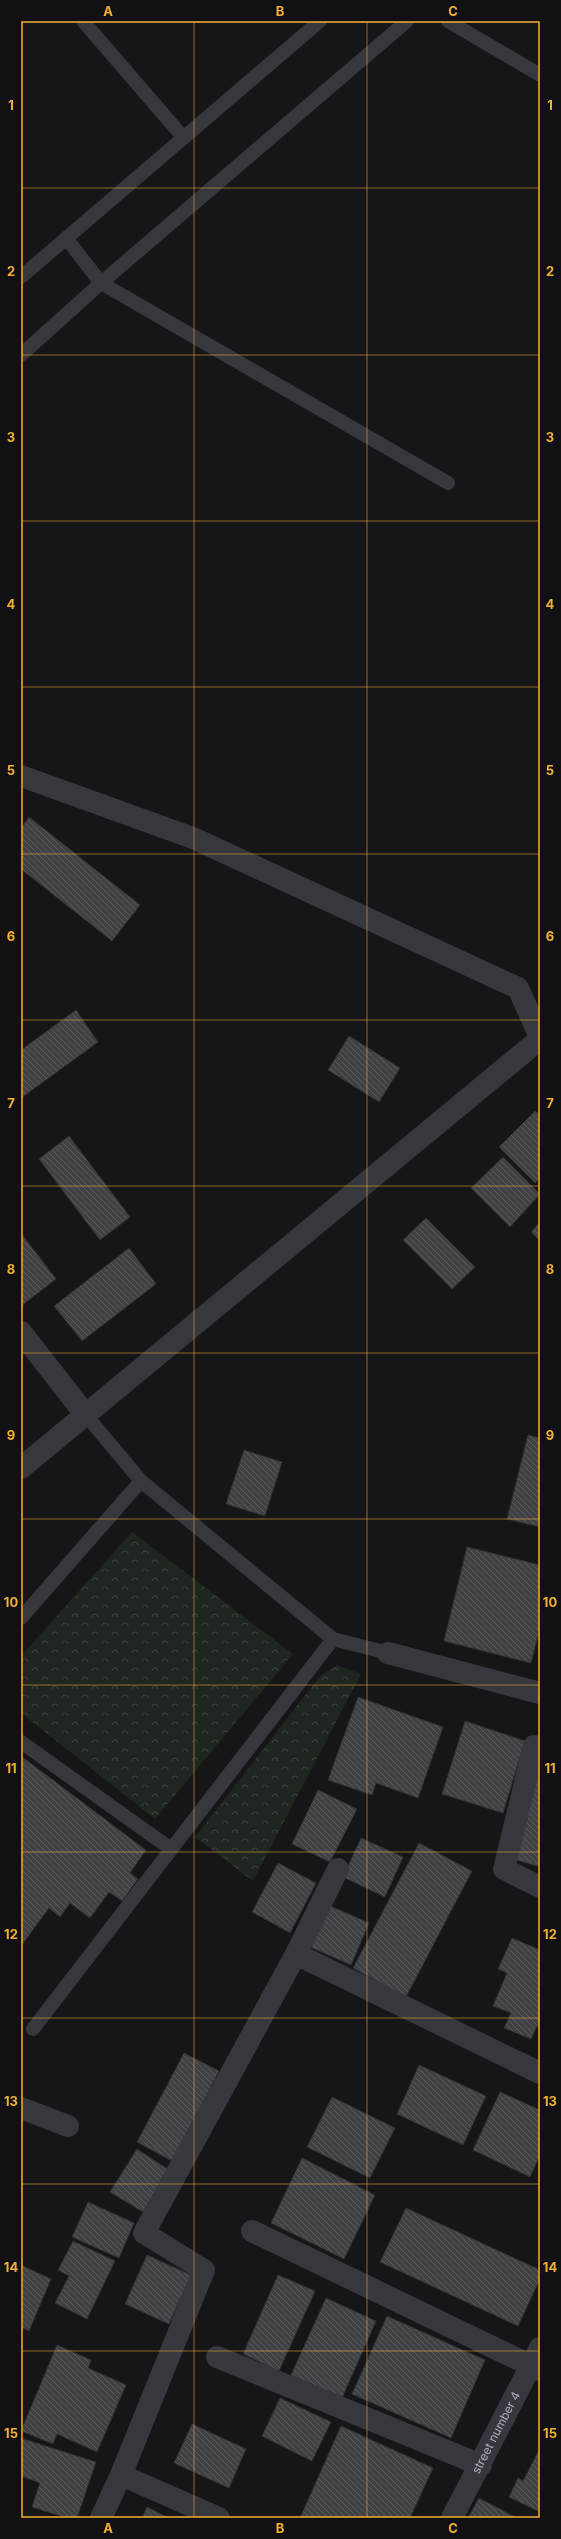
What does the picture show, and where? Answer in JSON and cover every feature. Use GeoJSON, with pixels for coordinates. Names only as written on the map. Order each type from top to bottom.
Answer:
{"type":"FeatureCollection","features":[{"type":"Feature","properties":{"kind":"street"},"geometry":{"type":"LineString","coordinates":[[21,776],[193,838],[518,988],[540,1038],[21,1468]]}},
{"type":"Feature","properties":{"kind":"street"},"geometry":{"type":"LineString","coordinates":[[21,1332],[85,1414]]}},
{"type":"Feature","properties":{"kind":"street"},"geometry":{"type":"LineString","coordinates":[[388,1653],[540,1693]]}},
{"type":"Feature","properties":{"kind":"street"},"geometry":{"type":"LineString","coordinates":[[540,1748],[534,1746],[504,1869],[540,1887]]}},
{"type":"Feature","properties":{"kind":"street"},"geometry":{"type":"LineString","coordinates":[[101,2518],[121,2475],[204,2270],[144,2233],[296,1954],[338,1869]]}},
{"type":"Feature","properties":{"kind":"street"},"geometry":{"type":"LineString","coordinates":[[296,1954],[540,2073]]}},
{"type":"Feature","properties":{"kind":"street"},"geometry":{"type":"LineString","coordinates":[[21,2108],[68,2126]]}},
{"type":"Feature","properties":{"kind":"street"},"geometry":{"type":"LineString","coordinates":[[252,2231],[537,2361]]}},
{"type":"Feature","properties":{"kind":"street"},"geometry":{"type":"LineString","coordinates":[[217,2357],[480,2465]]}},
{"type":"Feature","properties":{"kind":"street","name":"street number 4"},"geometry":{"type":"LineString","coordinates":[[452,2518],[537,2361]]}},
{"type":"Feature","properties":{"kind":"street"},"geometry":{"type":"LineString","coordinates":[[121,2475],[219,2518]]}},
{"type":"Feature","properties":{"kind":"lane"},"geometry":{"type":"LineString","coordinates":[[83,21],[183,137]]}},
{"type":"Feature","properties":{"kind":"lane"},"geometry":{"type":"LineString","coordinates":[[21,277],[320,21]]}},
{"type":"Feature","properties":{"kind":"lane"},"geometry":{"type":"LineString","coordinates":[[21,355],[101,282],[407,21]]}},
{"type":"Feature","properties":{"kind":"lane"},"geometry":{"type":"LineString","coordinates":[[448,21],[540,75]]}},
{"type":"Feature","properties":{"kind":"lane"},"geometry":{"type":"LineString","coordinates":[[66,238],[101,282],[448,484]]}},
{"type":"Feature","properties":{"kind":"lane"},"geometry":{"type":"LineString","coordinates":[[85,1414],[140,1481],[333,1639],[388,1653]]}},
{"type":"Feature","properties":{"kind":"lane"},"geometry":{"type":"LineString","coordinates":[[21,1618],[140,1481]]}},
{"type":"Feature","properties":{"kind":"lane"},"geometry":{"type":"LineString","coordinates":[[33,2028],[333,1639]]}},
{"type":"Feature","properties":{"kind":"lane"},"geometry":{"type":"LineString","coordinates":[[21,1742],[171,1849]]}},
{"type":"Feature","properties":{"kind":"green space"},"geometry":{"type":"Polygon","coordinates":[[[132,1532],[293,1654],[155,1819],[21,1713],[21,1656],[132,1532]]]}},
{"type":"Feature","properties":{"kind":"green space"},"geometry":{"type":"Polygon","coordinates":[[[337,1665],[361,1674],[253,1881],[195,1837],[320,1676],[337,1665]]]}},
{"type":"Feature","properties":{"kind":"building"},"geometry":{"type":"Polygon","coordinates":[[[29,817],[140,905],[112,941],[21,869],[21,828],[29,817]]]}},
{"type":"Feature","properties":{"kind":"building"},"geometry":{"type":"Polygon","coordinates":[[[76,1010],[98,1042],[21,1098],[21,1050],[76,1010]]]}},
{"type":"Feature","properties":{"kind":"building"},"geometry":{"type":"Polygon","coordinates":[[[349,1036],[400,1068],[379,1102],[328,1070],[349,1036]]]}},
{"type":"Feature","properties":{"kind":"building"},"geometry":{"type":"Polygon","coordinates":[[[535,1111],[540,1115],[540,1178],[535,1183],[499,1147],[535,1111]]]}},
{"type":"Feature","properties":{"kind":"building"},"geometry":{"type":"Polygon","coordinates":[[[69,1136],[130,1217],[100,1240],[39,1159],[69,1136]]]}},
{"type":"Feature","properties":{"kind":"building"},"geometry":{"type":"Polygon","coordinates":[[[503,1157],[540,1194],[510,1227],[471,1188],[503,1157]]]}},
{"type":"Feature","properties":{"kind":"building"},"geometry":{"type":"Polygon","coordinates":[[[426,1218],[475,1267],[452,1289],[403,1240],[426,1218]]]}},
{"type":"Feature","properties":{"kind":"building"},"geometry":{"type":"Polygon","coordinates":[[[540,1222],[540,1241],[531,1232],[540,1222]]]}},
{"type":"Feature","properties":{"kind":"building"},"geometry":{"type":"Polygon","coordinates":[[[21,1233],[56,1279],[21,1306],[21,1233]]]}},
{"type":"Feature","properties":{"kind":"building"},"geometry":{"type":"Polygon","coordinates":[[[129,1248],[156,1284],[82,1341],[54,1306],[129,1248]]]}},
{"type":"Feature","properties":{"kind":"building"},"geometry":{"type":"Polygon","coordinates":[[[528,1435],[540,1438],[540,1527],[507,1519],[528,1435]]]}},
{"type":"Feature","properties":{"kind":"building"},"geometry":{"type":"Polygon","coordinates":[[[244,1450],[282,1462],[265,1516],[226,1504],[244,1450]]]}},
{"type":"Feature","properties":{"kind":"building"},"geometry":{"type":"Polygon","coordinates":[[[467,1547],[540,1565],[540,1628],[531,1663],[444,1641],[467,1547]]]}},
{"type":"Feature","properties":{"kind":"building"},"geometry":{"type":"Polygon","coordinates":[[[358,1697],[443,1727],[418,1798],[376,1783],[372,1795],[328,1780],[358,1697]]]}},
{"type":"Feature","properties":{"kind":"building"},"geometry":{"type":"Polygon","coordinates":[[[465,1721],[525,1741],[503,1813],[442,1794],[465,1721]]]}},
{"type":"Feature","properties":{"kind":"building"},"geometry":{"type":"Polygon","coordinates":[[[21,1756],[146,1850],[130,1873],[138,1879],[122,1901],[109,1892],[90,1918],[70,1903],[60,1917],[49,1908],[21,1946],[21,1756]]]}},
{"type":"Feature","properties":{"kind":"building"},"geometry":{"type":"Polygon","coordinates":[[[540,1763],[540,1867],[513,1859],[540,1763]]]}},
{"type":"Feature","properties":{"kind":"building"},"geometry":{"type":"Polygon","coordinates":[[[318,1790],[357,1809],[330,1862],[292,1844],[318,1790]]]}},
{"type":"Feature","properties":{"kind":"building"},"geometry":{"type":"Polygon","coordinates":[[[361,1838],[403,1857],[385,1897],[343,1877],[361,1838]]]}},
{"type":"Feature","properties":{"kind":"building"},"geometry":{"type":"Polygon","coordinates":[[[419,1843],[472,1871],[406,1997],[353,1968],[419,1843]]]}},
{"type":"Feature","properties":{"kind":"building"},"geometry":{"type":"Polygon","coordinates":[[[278,1863],[316,1883],[290,1933],[252,1912],[278,1863]]]}},
{"type":"Feature","properties":{"kind":"building"},"geometry":{"type":"Polygon","coordinates":[[[328,1905],[369,1923],[351,1965],[310,1947],[328,1905]]]}},
{"type":"Feature","properties":{"kind":"building"},"geometry":{"type":"Polygon","coordinates":[[[512,1938],[540,1950],[540,2027],[537,2026],[531,2039],[504,2028],[511,2013],[493,2006],[507,1973],[498,1969],[512,1938]]]}},
{"type":"Feature","properties":{"kind":"building"},"geometry":{"type":"Polygon","coordinates":[[[184,2053],[219,2071],[172,2161],[137,2142],[184,2053]]]}},
{"type":"Feature","properties":{"kind":"building"},"geometry":{"type":"Polygon","coordinates":[[[419,2065],[486,2096],[463,2145],[397,2114],[419,2065]]]}},
{"type":"Feature","properties":{"kind":"building"},"geometry":{"type":"Polygon","coordinates":[[[500,2092],[540,2110],[540,2155],[530,2177],[473,2150],[500,2092]]]}},
{"type":"Feature","properties":{"kind":"building"},"geometry":{"type":"Polygon","coordinates":[[[332,2097],[395,2128],[370,2178],[307,2147],[332,2097]]]}},
{"type":"Feature","properties":{"kind":"building"},"geometry":{"type":"Polygon","coordinates":[[[137,2149],[169,2170],[143,2212],[110,2192],[137,2149]]]}},
{"type":"Feature","properties":{"kind":"building"},"geometry":{"type":"Polygon","coordinates":[[[302,2158],[375,2195],[344,2259],[271,2223],[302,2158]]]}},
{"type":"Feature","properties":{"kind":"building"},"geometry":{"type":"Polygon","coordinates":[[[88,2202],[134,2223],[119,2258],[72,2237],[88,2202]]]}},
{"type":"Feature","properties":{"kind":"building"},"geometry":{"type":"Polygon","coordinates":[[[406,2208],[540,2270],[540,2279],[518,2326],[380,2262],[406,2208]]]}},
{"type":"Feature","properties":{"kind":"building"},"geometry":{"type":"Polygon","coordinates":[[[73,2241],[115,2261],[87,2319],[55,2303],[69,2276],[58,2270],[73,2241]]]}},
{"type":"Feature","properties":{"kind":"building"},"geometry":{"type":"Polygon","coordinates":[[[147,2255],[191,2275],[169,2324],[125,2304],[147,2255]]]}},
{"type":"Feature","properties":{"kind":"building"},"geometry":{"type":"Polygon","coordinates":[[[21,2265],[51,2279],[29,2331],[21,2327],[21,2265]]]}},
{"type":"Feature","properties":{"kind":"building"},"geometry":{"type":"Polygon","coordinates":[[[278,2275],[315,2291],[279,2371],[243,2354],[278,2275]]]}},
{"type":"Feature","properties":{"kind":"building"},"geometry":{"type":"Polygon","coordinates":[[[326,2298],[376,2321],[342,2398],[291,2375],[326,2298]]]}},
{"type":"Feature","properties":{"kind":"building"},"geometry":{"type":"Polygon","coordinates":[[[387,2316],[485,2360],[451,2438],[352,2394],[387,2316]]]}},
{"type":"Feature","properties":{"kind":"building"},"geometry":{"type":"Polygon","coordinates":[[[57,2345],[91,2360],[88,2368],[126,2385],[97,2452],[57,2434],[53,2444],[21,2431],[57,2345]]]}},
{"type":"Feature","properties":{"kind":"building"},"geometry":{"type":"Polygon","coordinates":[[[280,2398],[331,2422],[312,2461],[262,2436],[280,2398]]]}},
{"type":"Feature","properties":{"kind":"building"},"geometry":{"type":"Polygon","coordinates":[[[192,2424],[246,2449],[229,2488],[174,2463],[192,2424]]]}},
{"type":"Feature","properties":{"kind":"building"},"geometry":{"type":"Polygon","coordinates":[[[341,2426],[433,2468],[410,2518],[300,2518],[341,2426]]]}},
{"type":"Feature","properties":{"kind":"building"},"geometry":{"type":"Polygon","coordinates":[[[21,2438],[96,2462],[77,2518],[67,2518],[32,2507],[40,2483],[21,2476],[21,2438]]]}},
{"type":"Feature","properties":{"kind":"building"},"geometry":{"type":"Polygon","coordinates":[[[540,2448],[540,2512],[509,2497],[518,2478],[523,2481],[540,2448]]]}},
{"type":"Feature","properties":{"kind":"building"},"geometry":{"type":"Polygon","coordinates":[[[479,2498],[515,2517],[515,2518],[468,2518],[479,2498]]]}},
{"type":"Feature","properties":{"kind":"building"},"geometry":{"type":"Polygon","coordinates":[[[147,2507],[169,2518],[142,2518],[147,2507]]]}}]}
